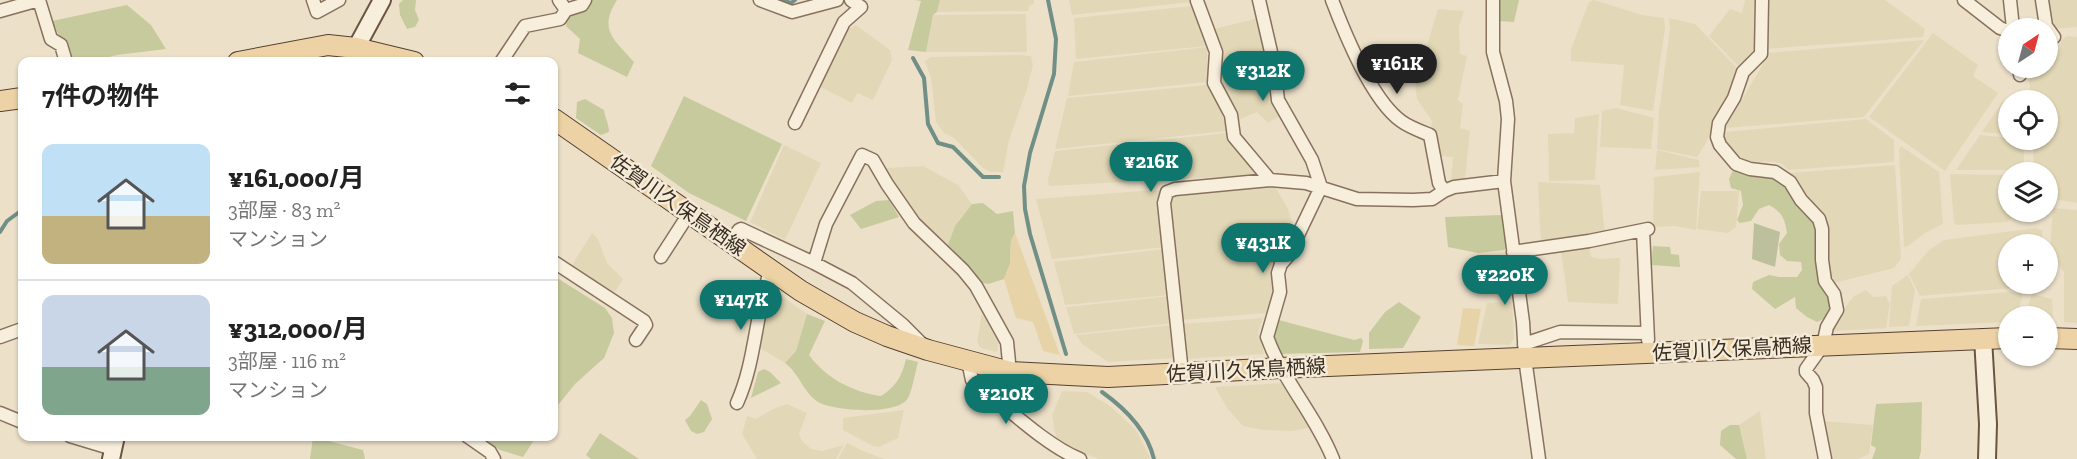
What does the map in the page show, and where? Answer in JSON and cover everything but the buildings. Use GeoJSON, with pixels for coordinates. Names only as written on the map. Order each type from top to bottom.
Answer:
{"type":"FeatureCollection","features":[{"type":"Feature","properties":{"kind":"main road"},"geometry":{"type":"LineString","coordinates":[[264,57],[328,45],[354,55],[371,57]]}},
{"type":"Feature","properties":{"kind":"main road"},"geometry":{"type":"LineString","coordinates":[[0,101],[18,99]]}},
{"type":"Feature","properties":{"kind":"main road","name":"佐賀川久保鳥栖線"},"geometry":{"type":"LineString","coordinates":[[558,122],[809,296],[855,322],[928,350],[1010,372],[1108,377],[1524,351],[1650,353],[1998,338]]}},
{"type":"Feature","properties":{"kind":"main road"},"geometry":{"type":"LineString","coordinates":[[2058,338],[2077,339]]}},
{"type":"Feature","properties":{"kind":"street"},"geometry":{"type":"LineString","coordinates":[[0,11],[39,0],[51,39],[61,45],[65,57]]}},
{"type":"Feature","properties":{"kind":"street"},"geometry":{"type":"LineString","coordinates":[[313,0],[317,12],[339,0]]}},
{"type":"Feature","properties":{"kind":"street"},"geometry":{"type":"LineString","coordinates":[[354,55],[382,0]]}},
{"type":"Feature","properties":{"kind":"street"},"geometry":{"type":"LineString","coordinates":[[504,57],[525,26],[560,20],[562,5],[582,5],[585,0]]}},
{"type":"Feature","properties":{"kind":"street"},"geometry":{"type":"LineString","coordinates":[[760,0],[792,12],[837,0]]}},
{"type":"Feature","properties":{"kind":"street"},"geometry":{"type":"LineString","coordinates":[[795,123],[844,22],[861,7],[852,0]]}},
{"type":"Feature","properties":{"kind":"street"},"geometry":{"type":"LineString","coordinates":[[1258,0],[1274,65],[1278,99],[1312,159],[1321,187],[1278,273],[1279,298],[1267,337],[1280,368],[1321,433],[1334,459]]}},
{"type":"Feature","properties":{"kind":"street"},"geometry":{"type":"LineString","coordinates":[[1332,0],[1359,60],[1388,109],[1401,121],[1430,135],[1439,183],[1444,190]]}},
{"type":"Feature","properties":{"kind":"street"},"geometry":{"type":"LineString","coordinates":[[1493,0],[1493,52],[1506,101],[1508,119],[1504,181],[1539,459]]}},
{"type":"Feature","properties":{"kind":"street"},"geometry":{"type":"LineString","coordinates":[[1762,0],[1761,54],[1743,72],[1734,98],[1719,123],[1717,137],[1720,145],[1736,164],[1750,169],[1775,172],[1790,182],[1801,200],[1819,219],[1822,229],[1825,281],[1834,294],[1837,310],[1827,327],[1823,345],[1806,372],[1816,387],[1816,413],[1825,459]]}},
{"type":"Feature","properties":{"kind":"street"},"geometry":{"type":"LineString","coordinates":[[1964,0],[1998,26]]}},
{"type":"Feature","properties":{"kind":"street"},"geometry":{"type":"LineString","coordinates":[[2010,0],[2012,18]]}},
{"type":"Feature","properties":{"kind":"street"},"geometry":{"type":"LineString","coordinates":[[2042,0],[2045,18]]}},
{"type":"Feature","properties":{"kind":"street"},"geometry":{"type":"LineString","coordinates":[[1197,1],[1216,52],[1214,83],[1231,116],[1234,136],[1270,180]]}},
{"type":"Feature","properties":{"kind":"street"},"geometry":{"type":"LineString","coordinates":[[814,263],[826,224],[862,154],[873,160],[914,223],[963,270],[976,286],[1007,342],[1014,412]]}},
{"type":"Feature","properties":{"kind":"street"},"geometry":{"type":"LineString","coordinates":[[1182,373],[1164,203],[1167,192],[1175,189],[1270,180],[1306,183],[1357,199],[1374,201],[1432,199],[1444,190],[1454,187],[1504,181]]}},
{"type":"Feature","properties":{"kind":"street"},"geometry":{"type":"LineString","coordinates":[[661,257],[690,212]]}},
{"type":"Feature","properties":{"kind":"street"},"geometry":{"type":"LineString","coordinates":[[731,241],[741,229],[852,283],[903,324],[928,350]]}},
{"type":"Feature","properties":{"kind":"street"},"geometry":{"type":"LineString","coordinates":[[1513,252],[1645,230],[1647,333],[1650,353]]}},
{"type":"Feature","properties":{"kind":"street"},"geometry":{"type":"LineString","coordinates":[[558,265],[644,321],[646,325],[636,340]]}},
{"type":"Feature","properties":{"kind":"street"},"geometry":{"type":"LineString","coordinates":[[737,403],[746,385],[765,285],[771,269]]}},
{"type":"Feature","properties":{"kind":"street"},"geometry":{"type":"LineString","coordinates":[[0,337],[18,330]]}},
{"type":"Feature","properties":{"kind":"street"},"geometry":{"type":"LineString","coordinates":[[1524,351],[1560,332],[1647,333]]}},
{"type":"Feature","properties":{"kind":"street"},"geometry":{"type":"LineString","coordinates":[[1983,338],[1988,424],[1987,459]]}},
{"type":"Feature","properties":{"kind":"street"},"geometry":{"type":"LineString","coordinates":[[969,361],[972,380],[1073,458]]}},
{"type":"Feature","properties":{"kind":"street"},"geometry":{"type":"LineString","coordinates":[[0,413],[18,420]]}},
{"type":"Feature","properties":{"kind":"street"},"geometry":{"type":"LineString","coordinates":[[84,441],[114,452]]}},
{"type":"Feature","properties":{"kind":"street"},"geometry":{"type":"LineString","coordinates":[[474,441],[490,452],[494,459]]}},
{"type":"Feature","properties":{"kind":"shaded area"},"geometry":{"type":"Polygon","coordinates":[[[940,0],[1034,0],[1034,4],[1029,6],[1028,11],[937,12],[940,0]]]}},
{"type":"Feature","properties":{"kind":"shaded area"},"geometry":{"type":"Polygon","coordinates":[[[1069,0],[1193,0],[1192,2],[1072,15],[1069,0]]]}},
{"type":"Feature","properties":{"kind":"shaded area"},"geometry":{"type":"Polygon","coordinates":[[[1594,0],[1642,15],[1664,18],[1665,28],[1653,111],[1620,105],[1624,65],[1571,61],[1571,49],[1589,2],[1594,0]]]}},
{"type":"Feature","properties":{"kind":"shaded area"},"geometry":{"type":"Polygon","coordinates":[[[1745,0],[1755,0],[1755,53],[1738,66],[1709,36],[1730,9],[1742,13],[1745,0]]]}},
{"type":"Feature","properties":{"kind":"shaded area"},"geometry":{"type":"Polygon","coordinates":[[[1766,0],[1885,0],[1925,29],[1923,37],[1766,49],[1766,0]]]}},
{"type":"Feature","properties":{"kind":"shaded area"},"geometry":{"type":"Polygon","coordinates":[[[2047,0],[2077,0],[2077,27],[2058,29],[2058,18],[2050,18],[2047,0]]]}},
{"type":"Feature","properties":{"kind":"shaded area"},"geometry":{"type":"Polygon","coordinates":[[[1193,6],[1207,46],[1076,59],[1074,18],[1193,6]]]}},
{"type":"Feature","properties":{"kind":"shaded area"},"geometry":{"type":"Polygon","coordinates":[[[1438,9],[1464,11],[1459,26],[1460,54],[1467,56],[1458,100],[1463,104],[1460,128],[1470,131],[1465,180],[1451,183],[1453,157],[1437,156],[1438,133],[1431,131],[1432,121],[1417,99],[1415,85],[1438,9]]]}},
{"type":"Feature","properties":{"kind":"shaded area"},"geometry":{"type":"Polygon","coordinates":[[[1026,14],[1027,52],[926,52],[933,15],[1026,14]]]}},
{"type":"Feature","properties":{"kind":"shaded area"},"geometry":{"type":"Polygon","coordinates":[[[1259,18],[1283,114],[1268,123],[1257,112],[1238,120],[1217,83],[1223,52],[1214,29],[1259,18]]]}},
{"type":"Feature","properties":{"kind":"shaded area"},"geometry":{"type":"Polygon","coordinates":[[[1669,18],[1695,24],[1737,68],[1730,94],[1717,113],[1707,141],[1697,157],[1657,149],[1659,112],[1670,28],[1669,18]]]}},
{"type":"Feature","properties":{"kind":"shaded area"},"geometry":{"type":"Polygon","coordinates":[[[856,25],[890,50],[892,60],[873,100],[857,93],[852,103],[818,86],[847,30],[856,25]]]}},
{"type":"Feature","properties":{"kind":"shaded area"},"geometry":{"type":"Polygon","coordinates":[[[1933,33],[1978,65],[1973,76],[1998,93],[1945,171],[1869,117],[1933,33]]]}},
{"type":"Feature","properties":{"kind":"shaded area"},"geometry":{"type":"Polygon","coordinates":[[[2067,36],[2077,37],[2077,203],[2058,200],[2058,162],[2034,162],[2033,150],[2058,150],[2058,90],[2030,90],[2029,80],[2031,78],[2058,78],[2058,52],[2061,40],[2067,36]]]}},
{"type":"Feature","properties":{"kind":"shaded area"},"geometry":{"type":"Polygon","coordinates":[[[1924,40],[1864,117],[1725,128],[1766,59],[1767,53],[1924,40]]]}},
{"type":"Feature","properties":{"kind":"shaded area"},"geometry":{"type":"Polygon","coordinates":[[[1207,47],[1208,82],[1068,96],[1074,62],[1207,47]]]}},
{"type":"Feature","properties":{"kind":"shaded area"},"geometry":{"type":"Polygon","coordinates":[[[1031,56],[1033,65],[1009,140],[1003,172],[990,172],[983,168],[954,138],[944,133],[936,122],[931,78],[925,61],[931,57],[1031,56]]]}},
{"type":"Feature","properties":{"kind":"shaded area"},"geometry":{"type":"Polygon","coordinates":[[[1207,85],[1219,103],[1227,131],[1055,149],[1067,98],[1207,85]]]}},
{"type":"Feature","properties":{"kind":"shaded area"},"geometry":{"type":"Polygon","coordinates":[[[1616,108],[1654,118],[1651,149],[1600,147],[1602,111],[1616,108]]]}},
{"type":"Feature","properties":{"kind":"shaded area"},"geometry":{"type":"Polygon","coordinates":[[[1998,108],[1998,133],[1982,132],[1998,108]]]}},
{"type":"Feature","properties":{"kind":"shaded area"},"geometry":{"type":"Polygon","coordinates":[[[1599,114],[1595,180],[1549,181],[1548,134],[1574,133],[1575,118],[1599,114]]]}},
{"type":"Feature","properties":{"kind":"shaded area"},"geometry":{"type":"Polygon","coordinates":[[[1866,119],[1894,140],[1894,162],[1788,170],[1782,164],[1775,162],[1746,161],[1724,140],[1725,132],[1866,119]]]}},
{"type":"Feature","properties":{"kind":"shaded area"},"geometry":{"type":"Polygon","coordinates":[[[1227,133],[1235,147],[1261,175],[1049,186],[1048,180],[1055,151],[1227,133]]]}},
{"type":"Feature","properties":{"kind":"shaded area"},"geometry":{"type":"Polygon","coordinates":[[[1980,135],[1998,137],[1998,150],[2024,150],[2024,162],[1998,162],[1998,170],[1956,170],[1980,135]]]}},
{"type":"Feature","properties":{"kind":"shaded area"},"geometry":{"type":"Polygon","coordinates":[[[784,145],[821,163],[785,240],[750,222],[784,145]]]}},
{"type":"Feature","properties":{"kind":"shaded area"},"geometry":{"type":"Polygon","coordinates":[[[1901,146],[1939,172],[1943,224],[1904,247],[1899,150],[1901,146]]]}},
{"type":"Feature","properties":{"kind":"shaded area"},"geometry":{"type":"Polygon","coordinates":[[[1657,150],[1699,160],[1700,167],[1655,170],[1657,150]]]}},
{"type":"Feature","properties":{"kind":"shaded area"},"geometry":{"type":"Polygon","coordinates":[[[1895,165],[1901,259],[1894,268],[1834,283],[1829,279],[1826,263],[1827,223],[1789,173],[1895,165]]]}},
{"type":"Feature","properties":{"kind":"shaded area"},"geometry":{"type":"Polygon","coordinates":[[[923,166],[958,185],[972,204],[955,226],[946,250],[913,216],[885,172],[887,168],[923,166]]]}},
{"type":"Feature","properties":{"kind":"shaded area"},"geometry":{"type":"Polygon","coordinates":[[[1700,172],[1696,230],[1675,226],[1653,227],[1654,177],[1700,172]]]}},
{"type":"Feature","properties":{"kind":"shaded area"},"geometry":{"type":"Polygon","coordinates":[[[1950,174],[1998,175],[1998,222],[2007,222],[1957,225],[1954,223],[1950,174]]]}},
{"type":"Feature","properties":{"kind":"shaded area"},"geometry":{"type":"Polygon","coordinates":[[[1538,182],[1600,185],[1605,235],[1541,244],[1538,182]]]}},
{"type":"Feature","properties":{"kind":"shaded area"},"geometry":{"type":"Polygon","coordinates":[[[1274,185],[1288,209],[1293,225],[1283,252],[1273,267],[1273,289],[1267,313],[1181,320],[1168,206],[1170,197],[1176,193],[1274,185]]]}},
{"type":"Feature","properties":{"kind":"shaded area"},"geometry":{"type":"Polygon","coordinates":[[[1160,191],[1165,247],[1052,259],[1036,199],[1160,191]]]}},
{"type":"Feature","properties":{"kind":"shaded area"},"geometry":{"type":"Polygon","coordinates":[[[1701,191],[1739,191],[1736,227],[1728,233],[1697,229],[1701,191]]]}},
{"type":"Feature","properties":{"kind":"shaded area"},"geometry":{"type":"Polygon","coordinates":[[[2058,208],[2077,210],[2077,323],[2064,322],[2064,272],[2058,264],[2058,234],[2051,234],[2052,222],[2058,222],[2058,208]]]}},
{"type":"Feature","properties":{"kind":"shaded area"},"geometry":{"type":"Polygon","coordinates":[[[2036,228],[2043,231],[2042,234],[1998,234],[1998,289],[1920,296],[1909,274],[1929,250],[1944,240],[2036,228]]]}},
{"type":"Feature","properties":{"kind":"shaded area"},"geometry":{"type":"Polygon","coordinates":[[[592,233],[598,239],[607,263],[623,279],[612,296],[570,268],[592,233]]]}},
{"type":"Feature","properties":{"kind":"shaded area"},"geometry":{"type":"Polygon","coordinates":[[[1589,246],[1591,257],[1620,258],[1618,304],[1568,302],[1561,250],[1589,246]]]}},
{"type":"Feature","properties":{"kind":"shaded area"},"geometry":{"type":"Polygon","coordinates":[[[1164,249],[1170,295],[1065,305],[1054,262],[1164,249]]]}},
{"type":"Feature","properties":{"kind":"shaded area"},"geometry":{"type":"Polygon","coordinates":[[[1908,275],[1915,290],[1909,326],[1889,327],[1892,286],[1908,275]]]}},
{"type":"Feature","properties":{"kind":"shaded area"},"geometry":{"type":"Polygon","coordinates":[[[1866,290],[1873,297],[1886,296],[1890,304],[1886,328],[1834,331],[1833,326],[1841,312],[1854,296],[1866,290]]]}},
{"type":"Feature","properties":{"kind":"shaded area"},"geometry":{"type":"Polygon","coordinates":[[[776,292],[807,314],[796,351],[785,363],[760,348],[767,308],[776,292]]]}},
{"type":"Feature","properties":{"kind":"shaded area"},"geometry":{"type":"Polygon","coordinates":[[[1998,293],[2023,294],[2020,306],[1998,306],[1998,322],[1916,326],[1921,299],[1998,293]]]}},
{"type":"Feature","properties":{"kind":"shaded area"},"geometry":{"type":"Polygon","coordinates":[[[2032,294],[2052,299],[2052,306],[2028,306],[2032,294]]]}},
{"type":"Feature","properties":{"kind":"shaded area"},"geometry":{"type":"Polygon","coordinates":[[[1171,296],[1173,323],[1074,334],[1066,307],[1171,296]]]}},
{"type":"Feature","properties":{"kind":"shaded area"},"geometry":{"type":"Polygon","coordinates":[[[1512,302],[1514,338],[1510,345],[1478,344],[1487,303],[1512,302]]]}},
{"type":"Feature","properties":{"kind":"shaded area"},"geometry":{"type":"Polygon","coordinates":[[[982,313],[998,342],[997,352],[981,348],[977,342],[982,313]]]}},
{"type":"Feature","properties":{"kind":"shaded area"},"geometry":{"type":"Polygon","coordinates":[[[1263,318],[1258,332],[1264,354],[1185,359],[1181,324],[1263,318]]]}},
{"type":"Feature","properties":{"kind":"shaded area"},"geometry":{"type":"Polygon","coordinates":[[[1173,325],[1177,358],[1108,362],[1082,344],[1076,335],[1173,325]]]}},
{"type":"Feature","properties":{"kind":"shaded area"},"geometry":{"type":"Polygon","coordinates":[[[1284,383],[1297,402],[1308,428],[1292,431],[1263,430],[1243,426],[1227,408],[1215,387],[1284,383]]]}},
{"type":"Feature","properties":{"kind":"shaded area"},"geometry":{"type":"Polygon","coordinates":[[[1062,391],[1087,392],[1110,406],[1136,430],[1151,459],[1099,459],[1080,452],[1056,438],[1052,415],[1062,391]]]}},
{"type":"Feature","properties":{"kind":"shaded area"},"geometry":{"type":"Polygon","coordinates":[[[787,404],[807,413],[799,434],[802,441],[811,449],[822,451],[844,445],[836,459],[757,459],[742,434],[747,416],[756,419],[787,404]]]}},
{"type":"Feature","properties":{"kind":"shaded area"},"geometry":{"type":"Polygon","coordinates":[[[904,410],[898,438],[879,447],[843,430],[843,418],[904,410]]]}},
{"type":"Feature","properties":{"kind":"shaded area"},"geometry":{"type":"Polygon","coordinates":[[[1760,411],[1766,459],[1747,459],[1739,425],[1760,411]]]}},
{"type":"Feature","properties":{"kind":"shaded area"},"geometry":{"type":"Polygon","coordinates":[[[1821,421],[1873,425],[1869,454],[1858,459],[1828,459],[1821,421]]]}},
{"type":"Feature","properties":{"kind":"shaded area"},"geometry":{"type":"Polygon","coordinates":[[[847,443],[863,451],[884,459],[838,459],[847,443]]]}},
{"type":"Feature","properties":{"kind":"green space"},"geometry":{"type":"Polygon","coordinates":[[[403,0],[416,0],[415,10],[419,20],[415,27],[407,29],[400,15],[399,4],[403,0]]]}},
{"type":"Feature","properties":{"kind":"green space"},"geometry":{"type":"Polygon","coordinates":[[[590,0],[617,0],[611,10],[609,27],[615,40],[634,62],[627,77],[578,53],[580,39],[566,26],[567,18],[584,8],[590,0]]]}},
{"type":"Feature","properties":{"kind":"green space"},"geometry":{"type":"Polygon","coordinates":[[[915,0],[940,0],[937,12],[933,15],[926,52],[908,50],[921,1],[915,0]]]}},
{"type":"Feature","properties":{"kind":"green space"},"geometry":{"type":"Polygon","coordinates":[[[1500,0],[1519,0],[1514,22],[1499,21],[1500,0]]]}},
{"type":"Feature","properties":{"kind":"green space"},"geometry":{"type":"Polygon","coordinates":[[[127,5],[151,25],[166,49],[109,57],[69,57],[52,21],[127,5]]]}},
{"type":"Feature","properties":{"kind":"green space"},"geometry":{"type":"Polygon","coordinates":[[[684,96],[782,144],[746,221],[689,193],[651,166],[684,96]]]}},
{"type":"Feature","properties":{"kind":"green space"},"geometry":{"type":"Polygon","coordinates":[[[585,99],[604,110],[609,132],[601,135],[576,118],[577,102],[585,99]]]}},
{"type":"Feature","properties":{"kind":"green space"},"geometry":{"type":"Polygon","coordinates":[[[1733,170],[1768,174],[1786,184],[1819,229],[1833,309],[1828,317],[1817,322],[1807,317],[1796,308],[1795,297],[1775,309],[1752,289],[1753,282],[1769,275],[1797,277],[1802,270],[1801,262],[1787,261],[1780,255],[1779,244],[1787,233],[1782,216],[1777,210],[1769,205],[1759,209],[1751,221],[1740,223],[1737,220],[1743,205],[1741,191],[1731,188],[1729,179],[1733,170]]]}},
{"type":"Feature","properties":{"kind":"green space"},"geometry":{"type":"Polygon","coordinates":[[[889,200],[899,217],[861,229],[850,215],[876,201],[889,200]]]}},
{"type":"Feature","properties":{"kind":"green space"},"geometry":{"type":"Polygon","coordinates":[[[983,203],[997,214],[1013,211],[1015,233],[1011,241],[1010,264],[1004,279],[988,284],[979,282],[946,250],[955,226],[972,204],[983,203]]]}},
{"type":"Feature","properties":{"kind":"green space"},"geometry":{"type":"Polygon","coordinates":[[[1502,215],[1507,247],[1504,250],[1478,253],[1448,247],[1445,217],[1502,215]]]}},
{"type":"Feature","properties":{"kind":"green space"},"geometry":{"type":"Polygon","coordinates":[[[1754,223],[1780,232],[1775,267],[1752,259],[1754,223]]]}},
{"type":"Feature","properties":{"kind":"green space"},"geometry":{"type":"Polygon","coordinates":[[[1653,246],[1670,247],[1671,254],[1679,255],[1680,267],[1651,265],[1653,246]]]}},
{"type":"Feature","properties":{"kind":"green space"},"geometry":{"type":"Polygon","coordinates":[[[558,279],[605,308],[612,318],[614,333],[604,358],[575,384],[558,405],[558,279]]]}},
{"type":"Feature","properties":{"kind":"green space"},"geometry":{"type":"Polygon","coordinates":[[[1399,302],[1421,317],[1403,348],[1369,349],[1369,333],[1385,312],[1399,302]]]}},
{"type":"Feature","properties":{"kind":"green space"},"geometry":{"type":"Polygon","coordinates":[[[807,314],[825,321],[809,355],[823,371],[840,383],[881,396],[898,380],[906,359],[918,362],[908,398],[902,404],[892,407],[865,410],[837,408],[813,398],[785,363],[796,351],[807,314]]]}},
{"type":"Feature","properties":{"kind":"green space"},"geometry":{"type":"Polygon","coordinates":[[[1275,319],[1354,340],[1361,338],[1363,341],[1360,352],[1278,354],[1272,339],[1275,319]]]}},
{"type":"Feature","properties":{"kind":"green space"},"geometry":{"type":"Polygon","coordinates":[[[764,369],[781,383],[751,398],[758,372],[764,369]]]}},
{"type":"Feature","properties":{"kind":"green space"},"geometry":{"type":"Polygon","coordinates":[[[701,400],[707,404],[712,419],[704,432],[697,434],[691,431],[685,420],[701,400]]]}},
{"type":"Feature","properties":{"kind":"green space"},"geometry":{"type":"Polygon","coordinates":[[[1922,402],[1919,459],[1872,459],[1876,448],[1871,445],[1876,404],[1922,402]]]}},
{"type":"Feature","properties":{"kind":"green space"},"geometry":{"type":"Polygon","coordinates":[[[1730,425],[1739,425],[1747,459],[1736,459],[1720,445],[1721,431],[1730,425]]]}},
{"type":"Feature","properties":{"kind":"green space"},"geometry":{"type":"Polygon","coordinates":[[[600,433],[639,459],[591,459],[586,455],[600,433]]]}},
{"type":"Feature","properties":{"kind":"green space"},"geometry":{"type":"Polygon","coordinates":[[[312,441],[328,441],[363,450],[365,459],[310,459],[312,441]]]}},
{"type":"Feature","properties":{"kind":"green space"},"geometry":{"type":"Polygon","coordinates":[[[485,441],[533,441],[523,457],[500,450],[485,441]]]}},
{"type":"Feature","properties":{"kind":"sand"},"geometry":{"type":"Polygon","coordinates":[[[1015,233],[1060,355],[1043,351],[1033,322],[1016,318],[1004,279],[1010,264],[1011,241],[1015,233]]]}},
{"type":"Feature","properties":{"kind":"sand"},"geometry":{"type":"Polygon","coordinates":[[[1463,308],[1481,309],[1474,346],[1457,345],[1463,308]]]}},
{"type":"Feature","properties":{"kind":"waterway"},"geometry":{"type":"LineString","coordinates":[[782,0],[791,3],[795,0]]}},
{"type":"Feature","properties":{"kind":"waterway"},"geometry":{"type":"LineString","coordinates":[[1048,0],[1056,39],[1054,74],[1030,153],[1024,186],[1025,209],[1030,234],[1066,354]]}},
{"type":"Feature","properties":{"kind":"waterway"},"geometry":{"type":"LineString","coordinates":[[913,58],[924,78],[928,124],[938,143],[953,147],[983,177],[999,177]]}},
{"type":"Feature","properties":{"kind":"waterway"},"geometry":{"type":"LineString","coordinates":[[0,232],[7,221],[18,213]]}},
{"type":"Feature","properties":{"kind":"waterway"},"geometry":{"type":"LineString","coordinates":[[1102,392],[1119,406],[1141,430],[1154,459]]}}]}
